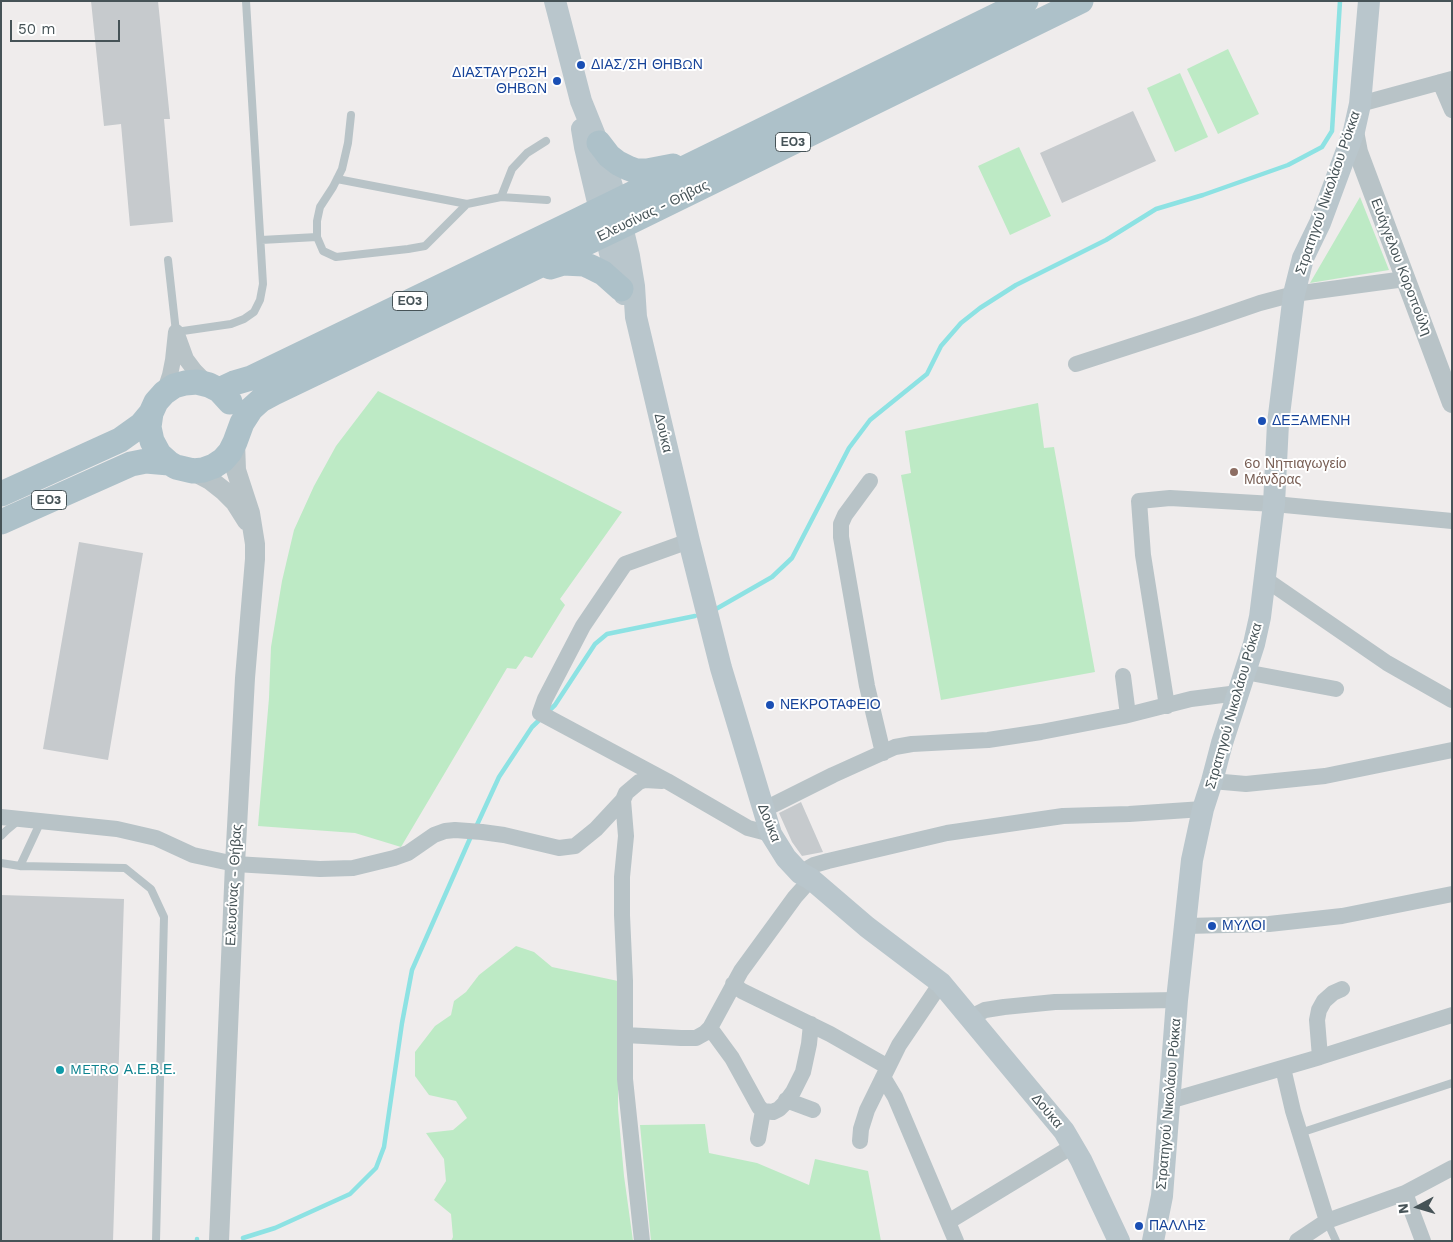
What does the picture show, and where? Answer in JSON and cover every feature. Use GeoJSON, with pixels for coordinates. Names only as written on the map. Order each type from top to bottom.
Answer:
{"type":"FeatureCollection","features":[{"type":"Feature","properties":{"kind":"main road"},"geometry":{"type":"LineString","coordinates":[[555,1],[580,101],[583,136],[608,205]]}},
{"type":"Feature","properties":{"kind":"main road","name":"Ελευσίνας - Θήβας"},"geometry":{"type":"LineString","coordinates":[[1,494],[120,440],[141,425],[174,386],[197,382],[214,387],[260,374],[1026,1]]}},
{"type":"Feature","properties":{"kind":"main road","name":"Ελευσίνας - Θήβας"},"geometry":{"type":"LineString","coordinates":[[192,471],[208,468],[222,460],[230,452],[242,423],[251,409],[261,400],[614,230],[1080,1]]}},
{"type":"Feature","properties":{"kind":"main road","name":"Στρατηγού Νικολάου Ρόκκα"},"geometry":{"type":"LineString","coordinates":[[1153,1241],[1162,1196],[1177,1000],[1192,860],[1203,809],[1254,644],[1260,617],[1274,504],[1278,423],[1294,294],[1303,258],[1320,223],[1354,131],[1360,104],[1369,1]]}},
{"type":"Feature","properties":{"kind":"main road"},"geometry":{"type":"LineString","coordinates":[[580,101],[599,143],[608,205]]}},
{"type":"Feature","properties":{"kind":"main road","name":"ΕΟ3"},"geometry":{"type":"LineString","coordinates":[[599,143],[618,164],[636,171],[660,169],[709,156]]}},
{"type":"Feature","properties":{"kind":"main road","name":"Δούκα"},"geometry":{"type":"LineString","coordinates":[[608,205],[614,230],[632,278],[636,317],[721,668],[771,834],[786,858],[806,876],[867,927],[940,983],[1064,1131],[1118,1241]]}},
{"type":"Feature","properties":{"kind":"main road","name":"Δούκα"},"geometry":{"type":"LineString","coordinates":[[614,230],[617,277],[636,317]]}},
{"type":"Feature","properties":{"kind":"main road","name":"ΕΟ3"},"geometry":{"type":"LineString","coordinates":[[516,277],[564,263],[574,263],[592,267],[622,289]]}},
{"type":"Feature","properties":{"kind":"main road"},"geometry":{"type":"LineString","coordinates":[[214,387],[228,398],[234,409],[238,420],[236,437]]}},
{"type":"Feature","properties":{"kind":"main road"},"geometry":{"type":"LineString","coordinates":[[158,403],[149,427],[152,441],[159,454],[169,463]]}},
{"type":"Feature","properties":{"kind":"main road","name":"ΕΟ3"},"geometry":{"type":"LineString","coordinates":[[1,522],[131,464],[146,461],[169,463],[192,471]]}},
{"type":"Feature","properties":{"kind":"street"},"geometry":{"type":"LineString","coordinates":[[1360,104],[1446,80],[1452,110]]}},
{"type":"Feature","properties":{"kind":"street","name":"Ευάγγελου Κοροπούλη"},"geometry":{"type":"LineString","coordinates":[[1354,131],[1358,152],[1405,279],[1448,381],[1452,403]]}},
{"type":"Feature","properties":{"kind":"street"},"geometry":{"type":"LineString","coordinates":[[1076,364],[1260,302],[1294,294],[1405,279]]}},
{"type":"Feature","properties":{"kind":"street"},"geometry":{"type":"LineString","coordinates":[[176,332],[186,359],[195,371],[214,387]]}},
{"type":"Feature","properties":{"kind":"street"},"geometry":{"type":"LineString","coordinates":[[158,403],[174,360],[176,332]]}},
{"type":"Feature","properties":{"kind":"street","name":"Ελευσίνας - Θήβας"},"geometry":{"type":"LineString","coordinates":[[219,1241],[235,864],[245,678],[255,544],[246,498],[236,470],[236,437]]}},
{"type":"Feature","properties":{"kind":"street"},"geometry":{"type":"LineString","coordinates":[[192,471],[210,480],[224,491],[239,508],[253,530]]}},
{"type":"Feature","properties":{"kind":"street"},"geometry":{"type":"LineString","coordinates":[[870,481],[845,514],[841,524],[841,537],[867,686],[883,753]]}},
{"type":"Feature","properties":{"kind":"street"},"geometry":{"type":"LineString","coordinates":[[1167,706],[1143,555],[1139,501],[1170,498],[1274,504],[1452,521]]}},
{"type":"Feature","properties":{"kind":"street"},"geometry":{"type":"LineString","coordinates":[[689,540],[625,564],[583,626],[540,713],[748,828],[771,834]]}},
{"type":"Feature","properties":{"kind":"street"},"geometry":{"type":"LineString","coordinates":[[1265,579],[1387,663],[1452,700]]}},
{"type":"Feature","properties":{"kind":"street"},"geometry":{"type":"LineString","coordinates":[[1245,672],[1336,689]]}},
{"type":"Feature","properties":{"kind":"street"},"geometry":{"type":"LineString","coordinates":[[1122,676],[1128,715]]}},
{"type":"Feature","properties":{"kind":"street"},"geometry":{"type":"LineString","coordinates":[[763,810],[894,747],[912,744],[988,740],[1041,732],[1128,715],[1191,700],[1238,693]]}},
{"type":"Feature","properties":{"kind":"street"},"geometry":{"type":"LineString","coordinates":[[1212,781],[1246,784],[1324,776],[1452,750]]}},
{"type":"Feature","properties":{"kind":"street"},"geometry":{"type":"LineString","coordinates":[[1,817],[117,829],[156,838],[193,855],[235,864],[302,868],[353,868],[408,853],[434,835],[455,830],[504,835],[549,846],[567,848],[575,846],[584,840],[623,800],[626,793],[639,782],[666,781]]}},
{"type":"Feature","properties":{"kind":"street"},"geometry":{"type":"LineString","coordinates":[[623,800],[626,836],[622,876],[625,981],[624,1079],[642,1241]]}},
{"type":"Feature","properties":{"kind":"street"},"geometry":{"type":"LineString","coordinates":[[625,1035],[696,1038],[705,1033],[710,1028],[733,984],[785,912],[814,864],[946,834],[1063,816],[1203,809]]}},
{"type":"Feature","properties":{"kind":"street"},"geometry":{"type":"LineString","coordinates":[[1186,926],[1269,924],[1342,916],[1452,894]]}},
{"type":"Feature","properties":{"kind":"street"},"geometry":{"type":"LineString","coordinates":[[860,1142],[861,1129],[867,1110],[899,1045],[940,983]]}},
{"type":"Feature","properties":{"kind":"street"},"geometry":{"type":"LineString","coordinates":[[733,984],[810,1024],[886,1072],[956,1241]]}},
{"type":"Feature","properties":{"kind":"street"},"geometry":{"type":"LineString","coordinates":[[1320,1057],[1317,1020],[1319,1010],[1324,1001],[1333,993],[1342,989]]}},
{"type":"Feature","properties":{"kind":"street"},"geometry":{"type":"LineString","coordinates":[[969,1018],[985,1010],[1055,1002],[1177,1000]]}},
{"type":"Feature","properties":{"kind":"street"},"geometry":{"type":"LineString","coordinates":[[1169,1101],[1320,1057],[1452,1015]]}},
{"type":"Feature","properties":{"kind":"street"},"geometry":{"type":"LineString","coordinates":[[710,1028],[732,1058],[759,1107],[763,1111],[773,1112],[779,1109],[792,1092],[802,1072],[809,1044],[810,1024]]}},
{"type":"Feature","properties":{"kind":"street"},"geometry":{"type":"LineString","coordinates":[[1283,1068],[1300,1133],[1327,1221]]}},
{"type":"Feature","properties":{"kind":"street"},"geometry":{"type":"LineString","coordinates":[[786,1100],[813,1110]]}},
{"type":"Feature","properties":{"kind":"street"},"geometry":{"type":"LineString","coordinates":[[758,1139],[763,1111]]}},
{"type":"Feature","properties":{"kind":"street"},"geometry":{"type":"LineString","coordinates":[[948,1222],[1073,1146]]}},
{"type":"Feature","properties":{"kind":"street"},"geometry":{"type":"LineString","coordinates":[[1297,1241],[1327,1221],[1405,1193],[1452,1168]]}},
{"type":"Feature","properties":{"kind":"street"},"geometry":{"type":"LineString","coordinates":[[1405,1193],[1423,1241]]}},
{"type":"Feature","properties":{"kind":"lane"},"geometry":{"type":"LineString","coordinates":[[168,260],[176,332],[231,324],[244,319],[254,312],[260,300],[262,284],[261,240],[246,1]]}},
{"type":"Feature","properties":{"kind":"lane"},"geometry":{"type":"LineString","coordinates":[[351,115],[348,143],[342,169],[320,206],[317,221],[317,237],[323,251],[336,257],[425,246],[467,204]]}},
{"type":"Feature","properties":{"kind":"lane"},"geometry":{"type":"LineString","coordinates":[[501,197],[512,169],[527,153],[546,141]]}},
{"type":"Feature","properties":{"kind":"lane"},"geometry":{"type":"LineString","coordinates":[[337,179],[467,204],[501,197],[547,200]]}},
{"type":"Feature","properties":{"kind":"lane"},"geometry":{"type":"LineString","coordinates":[[261,240],[317,237]]}},
{"type":"Feature","properties":{"kind":"lane"},"geometry":{"type":"LineString","coordinates":[[1,836],[21,819]]}},
{"type":"Feature","properties":{"kind":"lane"},"geometry":{"type":"LineString","coordinates":[[20,866],[41,821]]}},
{"type":"Feature","properties":{"kind":"lane"},"geometry":{"type":"LineString","coordinates":[[1,863],[20,866],[125,868],[151,888],[164,917],[156,1241]]}},
{"type":"Feature","properties":{"kind":"lane"},"geometry":{"type":"LineString","coordinates":[[1300,1133],[1452,1083]]}},
{"type":"Feature","properties":{"kind":"lane"},"geometry":{"type":"LineString","coordinates":[[1327,1221],[1336,1241]]}},
{"type":"Feature","properties":{"kind":"green space"},"geometry":{"type":"Polygon","coordinates":[[[1228,49],[1259,114],[1218,134],[1187,69],[1228,49]]]}},
{"type":"Feature","properties":{"kind":"green space"},"geometry":{"type":"Polygon","coordinates":[[[1180,73],[1208,137],[1175,152],[1147,88],[1180,73]]]}},
{"type":"Feature","properties":{"kind":"green space"},"geometry":{"type":"Polygon","coordinates":[[[1019,147],[1051,216],[1010,235],[978,166],[1019,147]]]}},
{"type":"Feature","properties":{"kind":"green space"},"geometry":{"type":"Polygon","coordinates":[[[1360,197],[1389,270],[1310,283],[1360,197]]]}},
{"type":"Feature","properties":{"kind":"green space"},"geometry":{"type":"Polygon","coordinates":[[[378,391],[622,512],[560,599],[565,605],[532,658],[525,656],[516,669],[507,668],[401,847],[355,833],[258,826],[269,698],[271,647],[282,581],[294,530],[314,486],[336,446],[378,391]]]}},
{"type":"Feature","properties":{"kind":"green space"},"geometry":{"type":"Polygon","coordinates":[[[1038,403],[1044,448],[1054,447],[1095,672],[941,700],[901,475],[911,473],[905,431],[1038,403]]]}},
{"type":"Feature","properties":{"kind":"green space"},"geometry":{"type":"Polygon","coordinates":[[[516,946],[534,952],[552,967],[618,981],[618,1109],[624,1176],[633,1241],[451,1241],[453,1237],[451,1214],[434,1200],[446,1181],[444,1159],[426,1133],[453,1130],[467,1118],[456,1101],[429,1095],[415,1076],[415,1052],[435,1026],[451,1015],[454,1001],[466,992],[479,975],[516,946]]]}},
{"type":"Feature","properties":{"kind":"green space"},"geometry":{"type":"Polygon","coordinates":[[[705,1124],[709,1153],[757,1163],[809,1185],[815,1159],[868,1171],[881,1241],[651,1241],[640,1125],[705,1124]]]}},
{"type":"Feature","properties":{"kind":"building"},"geometry":{"type":"Polygon","coordinates":[[[91,1],[158,1],[170,119],[164,119],[173,222],[130,226],[121,124],[104,126],[91,1]]]}},
{"type":"Feature","properties":{"kind":"building"},"geometry":{"type":"Polygon","coordinates":[[[1133,111],[1156,161],[1062,203],[1040,153],[1133,111]]]}},
{"type":"Feature","properties":{"kind":"building"},"geometry":{"type":"Polygon","coordinates":[[[79,542],[143,553],[108,760],[43,749],[79,542]]]}},
{"type":"Feature","properties":{"kind":"building"},"geometry":{"type":"Polygon","coordinates":[[[801,802],[823,852],[802,856],[792,842],[779,813],[801,802]]]}},
{"type":"Feature","properties":{"kind":"building","name":"METRO Α.Ε.Β.Ε."},"geometry":{"type":"Polygon","coordinates":[[[1,895],[124,899],[113,1241],[1,1241],[1,895]]]}},
{"type":"Feature","properties":{"kind":"waterway"},"geometry":{"type":"LineString","coordinates":[[716,609],[772,577],[792,558],[849,448],[870,420],[927,374],[941,346],[961,323],[980,308],[1016,285],[1106,240],[1156,209],[1203,195],[1288,165],[1322,147],[1332,131],[1340,1]]}},
{"type":"Feature","properties":{"kind":"waterway"},"geometry":{"type":"LineString","coordinates":[[476,827],[499,777],[532,727],[555,705],[595,644],[607,634],[695,616]]}},
{"type":"Feature","properties":{"kind":"waterway"},"geometry":{"type":"LineString","coordinates":[[243,1238],[275,1228],[350,1194],[376,1168],[384,1147],[402,1023],[412,970],[472,834]]}},
{"type":"Feature","properties":{"kind":"place","name":"ΔΙΑΣ/ΣΗ ΘΗΒΩΝ"},"geometry":{"type":"Point","coordinates":[581,65]}},
{"type":"Feature","properties":{"kind":"place","name":"ΔΙΑΣΤΑΥΡΩΣΗ ΘΗΒΩΝ"},"geometry":{"type":"Point","coordinates":[557,81]}},
{"type":"Feature","properties":{"kind":"place","name":"ΔΕΞΑΜΕΝΗ"},"geometry":{"type":"Point","coordinates":[1262,421]}},
{"type":"Feature","properties":{"kind":"place","name":"6ο Νηπιαγωγείο Μάνδρας"},"geometry":{"type":"Point","coordinates":[1234,472]}},
{"type":"Feature","properties":{"kind":"place","name":"ΝΕΚΡΟΤΑΦΕΙΟ"},"geometry":{"type":"Point","coordinates":[770,705]}},
{"type":"Feature","properties":{"kind":"place","name":"ΜΥΛΟΙ"},"geometry":{"type":"Point","coordinates":[1212,926]}},
{"type":"Feature","properties":{"kind":"place","name":"METRO Α.Ε.Β.Ε."},"geometry":{"type":"Point","coordinates":[60,1070]}},
{"type":"Feature","properties":{"kind":"place","name":"ΠΑΛΛΗΣ"},"geometry":{"type":"Point","coordinates":[1139,1226]}}]}
